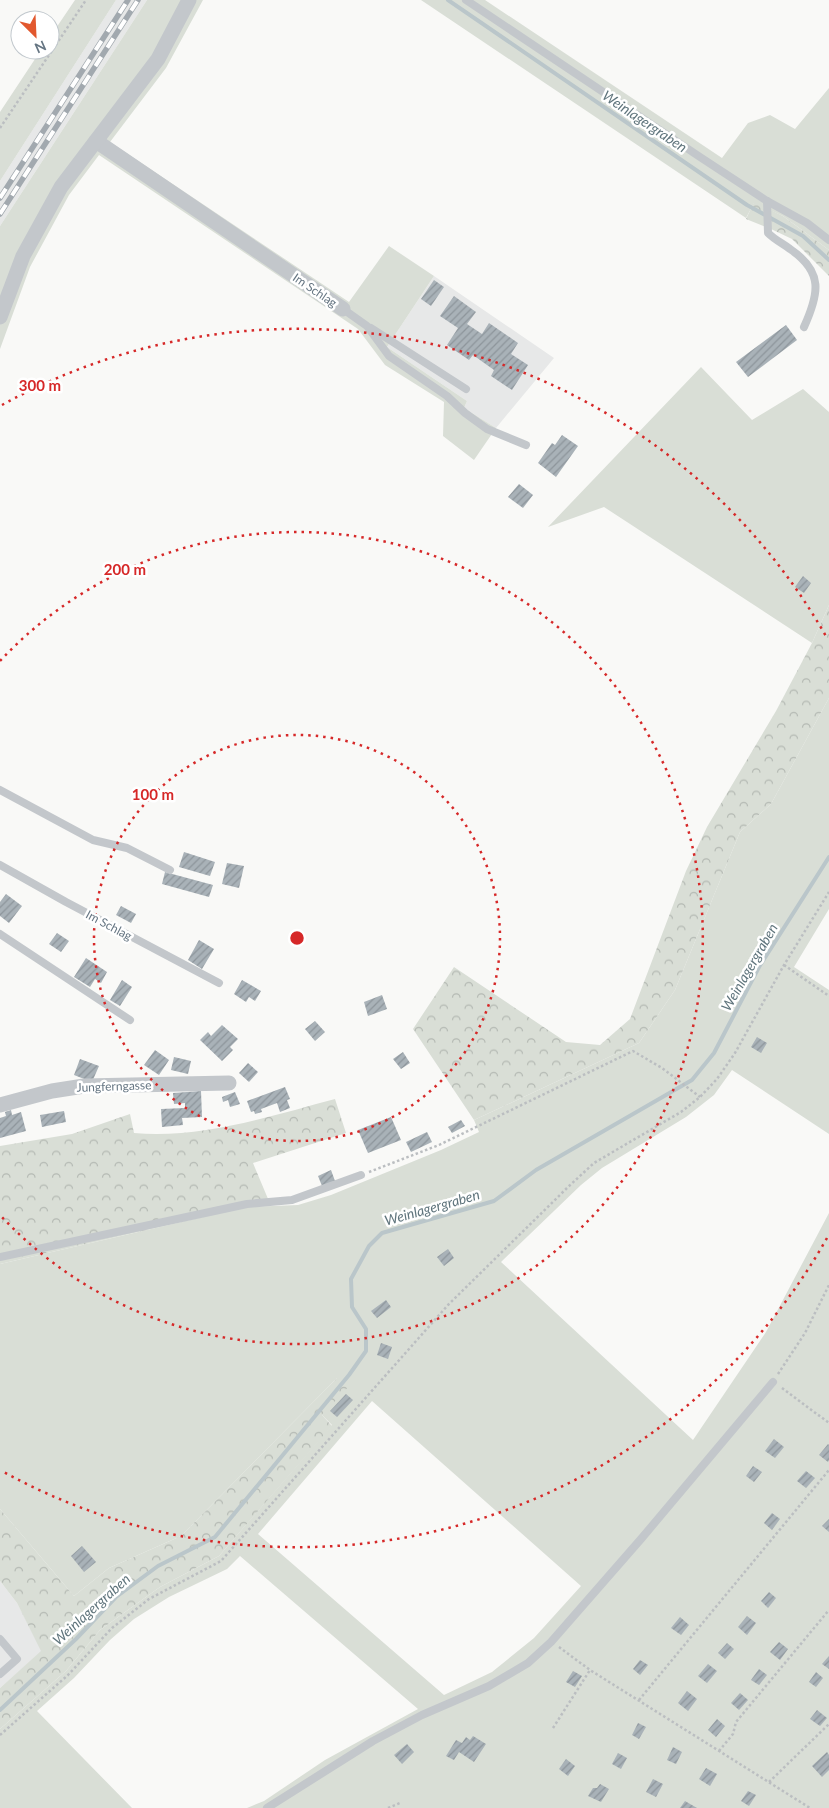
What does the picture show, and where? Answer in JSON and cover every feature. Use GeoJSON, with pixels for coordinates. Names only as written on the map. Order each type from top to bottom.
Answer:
{"type":"FeatureCollection","features":[{"type":"Feature","properties":{"kind":"street"},"geometry":{"type":"LineString","coordinates":[[0,317],[22,256],[61,187],[158,59],[189,0]]}},
{"type":"Feature","properties":{"kind":"street","name":"Im Schlag"},"geometry":{"type":"LineString","coordinates":[[96,141],[343,309]]}},
{"type":"Feature","properties":{"kind":"street","name":"Jungferngasse"},"geometry":{"type":"LineString","coordinates":[[0,1105],[52,1091],[84,1086],[229,1083]]}},
{"type":"Feature","properties":{"kind":"lane"},"geometry":{"type":"LineString","coordinates":[[466,0],[767,201],[808,223],[829,240]]}},
{"type":"Feature","properties":{"kind":"lane"},"geometry":{"type":"LineString","coordinates":[[767,201],[768,233],[806,262],[814,276],[816,293],[804,327]]}},
{"type":"Feature","properties":{"kind":"lane","name":"Im Schlag"},"geometry":{"type":"LineString","coordinates":[[343,309],[367,326],[389,356],[447,396],[487,430],[526,445]]}},
{"type":"Feature","properties":{"kind":"lane"},"geometry":{"type":"LineString","coordinates":[[367,326],[466,389]]}},
{"type":"Feature","properties":{"kind":"lane"},"geometry":{"type":"LineString","coordinates":[[0,790],[92,840],[127,848],[170,870]]}},
{"type":"Feature","properties":{"kind":"lane","name":"Im Schlag"},"geometry":{"type":"LineString","coordinates":[[0,865],[218,983]]}},
{"type":"Feature","properties":{"kind":"lane"},"geometry":{"type":"LineString","coordinates":[[0,934],[130,1020]]}},
{"type":"Feature","properties":{"kind":"lane"},"geometry":{"type":"LineString","coordinates":[[0,1257],[246,1204],[292,1200],[361,1175]]}},
{"type":"Feature","properties":{"kind":"lane"},"geometry":{"type":"LineString","coordinates":[[267,1808],[373,1741],[422,1715],[489,1686],[528,1663],[551,1642],[640,1540],[772,1382]]}},
{"type":"Feature","properties":{"kind":"lane"},"geometry":{"type":"LineString","coordinates":[[0,1639],[17,1659],[0,1674]]}},
{"type":"Feature","properties":{"kind":"path"},"geometry":{"type":"LineString","coordinates":[[0,128],[86,0]]}},
{"type":"Feature","properties":{"kind":"path"},"geometry":{"type":"LineString","coordinates":[[0,1735],[68,1675],[119,1623],[149,1599],[221,1561],[448,1305],[594,1163],[681,1112],[700,1097],[717,1079],[735,1053],[784,965],[829,892]]}},
{"type":"Feature","properties":{"kind":"path"},"geometry":{"type":"LineString","coordinates":[[784,965],[829,996]]}},
{"type":"Feature","properties":{"kind":"path"},"geometry":{"type":"LineString","coordinates":[[361,1175],[439,1145],[633,1051],[662,1068],[700,1097]]}},
{"type":"Feature","properties":{"kind":"path"},"geometry":{"type":"LineString","coordinates":[[829,1285],[805,1333],[772,1382],[829,1423]]}},
{"type":"Feature","properties":{"kind":"path"},"geometry":{"type":"LineString","coordinates":[[639,1700],[829,1470]]}},
{"type":"Feature","properties":{"kind":"path"},"geometry":{"type":"LineString","coordinates":[[719,1751],[733,1734],[736,1722],[829,1610]]}},
{"type":"Feature","properties":{"kind":"path"},"geometry":{"type":"LineString","coordinates":[[551,1642],[590,1670],[810,1808]]}},
{"type":"Feature","properties":{"kind":"path"},"geometry":{"type":"LineString","coordinates":[[553,1728],[590,1670]]}},
{"type":"Feature","properties":{"kind":"path"},"geometry":{"type":"LineString","coordinates":[[769,1782],[829,1724]]}},
{"type":"Feature","properties":{"kind":"path"},"geometry":{"type":"LineString","coordinates":[[388,1808],[400,1802]]}},
{"type":"Feature","properties":{"kind":"shaded area"},"geometry":{"type":"Polygon","coordinates":[[[116,0],[147,0],[0,226],[0,181],[116,0]]]}},
{"type":"Feature","properties":{"kind":"shaded area"},"geometry":{"type":"Polygon","coordinates":[[[434,276],[554,358],[496,428],[464,408],[467,401],[387,347],[434,276]]]}},
{"type":"Feature","properties":{"kind":"shaded area"},"geometry":{"type":"Polygon","coordinates":[[[0,1581],[17,1603],[42,1651],[0,1688],[0,1581]]]}},
{"type":"Feature","properties":{"kind":"green space"},"geometry":{"type":"Polygon","coordinates":[[[75,0],[116,0],[0,181],[0,112],[34,60],[60,60],[60,22],[75,0]]]}},
{"type":"Feature","properties":{"kind":"green space"},"geometry":{"type":"Polygon","coordinates":[[[147,0],[203,0],[166,68],[110,142],[349,302],[389,246],[434,276],[387,347],[467,401],[464,408],[496,428],[474,460],[443,436],[444,402],[385,365],[358,329],[99,155],[69,195],[30,267],[0,349],[0,226],[147,0]]]}},
{"type":"Feature","properties":{"kind":"green space"},"geometry":{"type":"Polygon","coordinates":[[[421,0],[485,0],[722,158],[748,123],[770,115],[795,129],[829,88],[829,250],[783,216],[754,203],[746,218],[421,0]]]}},
{"type":"Feature","properties":{"kind":"green space"},"geometry":{"type":"Polygon","coordinates":[[[754,202],[783,216],[829,250],[829,276],[792,239],[746,219],[754,202]]]}},
{"type":"Feature","properties":{"kind":"green space"},"geometry":{"type":"Polygon","coordinates":[[[701,367],[752,420],[803,389],[829,412],[829,605],[812,643],[604,507],[548,527],[701,367]]]}},
{"type":"Feature","properties":{"kind":"green space"},"geometry":{"type":"Polygon","coordinates":[[[829,605],[829,698],[771,804],[740,832],[675,990],[639,1043],[474,1120],[413,1029],[454,967],[566,1042],[600,1045],[630,1019],[686,871],[707,827],[776,711],[812,643],[829,605]]]}},
{"type":"Feature","properties":{"kind":"green space"},"geometry":{"type":"Polygon","coordinates":[[[829,698],[829,909],[794,967],[829,990],[829,1134],[732,1070],[714,1095],[686,1117],[602,1168],[581,1185],[501,1262],[693,1440],[766,1332],[829,1213],[829,1808],[247,1808],[264,1801],[325,1760],[418,1709],[240,1556],[227,1569],[169,1597],[134,1619],[110,1640],[74,1678],[37,1711],[132,1808],[0,1808],[0,1729],[66,1671],[100,1630],[160,1587],[219,1556],[332,1425],[322,1415],[337,1378],[181,1536],[109,1568],[74,1596],[0,1509],[0,1264],[246,1207],[298,1205],[331,1195],[441,1150],[479,1132],[474,1120],[639,1043],[675,990],[740,832],[771,804],[829,698]],[[372,1401],[258,1534],[444,1695],[492,1672],[534,1638],[581,1586],[372,1401]]]}},
{"type":"Feature","properties":{"kind":"green space"},"geometry":{"type":"Polygon","coordinates":[[[335,1099],[346,1133],[253,1163],[271,1206],[246,1207],[0,1264],[0,1146],[72,1134],[130,1114],[134,1133],[185,1133],[236,1125],[335,1099]]]}},
{"type":"Feature","properties":{"kind":"green space"},"geometry":{"type":"Polygon","coordinates":[[[337,1378],[351,1384],[322,1415],[332,1426],[219,1556],[160,1587],[100,1630],[66,1671],[0,1729],[0,1688],[41,1651],[17,1603],[0,1581],[0,1509],[74,1596],[109,1568],[181,1536],[337,1378]]]}},
{"type":"Feature","properties":{"kind":"building"},"geometry":{"type":"Polygon","coordinates":[[[434,280],[444,287],[431,306],[421,299],[434,280]]]}},
{"type":"Feature","properties":{"kind":"building"},"geometry":{"type":"Polygon","coordinates":[[[454,296],[476,312],[467,324],[482,334],[489,323],[518,343],[511,354],[528,365],[512,390],[491,376],[494,370],[473,355],[469,360],[447,345],[458,328],[440,316],[454,296]]]}},
{"type":"Feature","properties":{"kind":"building"},"geometry":{"type":"Polygon","coordinates":[[[786,325],[797,340],[748,377],[736,362],[786,325]]]}},
{"type":"Feature","properties":{"kind":"building"},"geometry":{"type":"Polygon","coordinates":[[[562,435],[578,446],[556,477],[538,463],[552,443],[555,445],[562,435]]]}},
{"type":"Feature","properties":{"kind":"building"},"geometry":{"type":"Polygon","coordinates":[[[519,484],[533,495],[523,508],[508,497],[519,484]]]}},
{"type":"Feature","properties":{"kind":"building"},"geometry":{"type":"Polygon","coordinates":[[[803,576],[811,583],[804,593],[795,587],[803,576]]]}},
{"type":"Feature","properties":{"kind":"building"},"geometry":{"type":"Polygon","coordinates":[[[184,852],[215,862],[210,876],[179,867],[184,852]]]}},
{"type":"Feature","properties":{"kind":"building"},"geometry":{"type":"Polygon","coordinates":[[[227,863],[244,866],[239,888],[222,884],[227,863]]]}},
{"type":"Feature","properties":{"kind":"building"},"geometry":{"type":"Polygon","coordinates":[[[165,872],[213,885],[209,897],[162,884],[165,872]]]}},
{"type":"Feature","properties":{"kind":"building"},"geometry":{"type":"Polygon","coordinates":[[[6,894],[22,906],[9,923],[0,916],[0,902],[6,894]]]}},
{"type":"Feature","properties":{"kind":"building"},"geometry":{"type":"Polygon","coordinates":[[[121,906],[136,914],[131,923],[116,915],[121,906]]]}},
{"type":"Feature","properties":{"kind":"building"},"geometry":{"type":"Polygon","coordinates":[[[57,933],[69,941],[61,952],[49,944],[57,933]]]}},
{"type":"Feature","properties":{"kind":"building"},"geometry":{"type":"Polygon","coordinates":[[[199,940],[214,949],[202,969],[188,960],[199,940]]]}},
{"type":"Feature","properties":{"kind":"building"},"geometry":{"type":"Polygon","coordinates":[[[86,958],[107,972],[101,983],[95,979],[90,987],[74,977],[86,958]]]}},
{"type":"Feature","properties":{"kind":"building"},"geometry":{"type":"Polygon","coordinates":[[[122,980],[132,987],[120,1006],[110,1000],[122,980]]]}},
{"type":"Feature","properties":{"kind":"building"},"geometry":{"type":"Polygon","coordinates":[[[242,980],[261,991],[255,1001],[249,997],[246,1002],[234,994],[242,980]]]}},
{"type":"Feature","properties":{"kind":"building"},"geometry":{"type":"Polygon","coordinates":[[[382,995],[387,1009],[368,1016],[364,1002],[382,995]]]}},
{"type":"Feature","properties":{"kind":"building"},"geometry":{"type":"Polygon","coordinates":[[[315,1021],[325,1032],[315,1041],[305,1029],[315,1021]]]}},
{"type":"Feature","properties":{"kind":"building"},"geometry":{"type":"Polygon","coordinates":[[[222,1025],[238,1039],[230,1047],[233,1050],[222,1061],[200,1040],[208,1032],[211,1036],[222,1025]]]}},
{"type":"Feature","properties":{"kind":"building"},"geometry":{"type":"Polygon","coordinates":[[[757,1037],[767,1043],[761,1053],[751,1047],[757,1037]]]}},
{"type":"Feature","properties":{"kind":"building"},"geometry":{"type":"Polygon","coordinates":[[[155,1050],[169,1060],[159,1075],[144,1065],[155,1050]]]}},
{"type":"Feature","properties":{"kind":"building"},"geometry":{"type":"Polygon","coordinates":[[[403,1052],[410,1063],[401,1069],[393,1059],[403,1052]]]}},
{"type":"Feature","properties":{"kind":"building"},"geometry":{"type":"Polygon","coordinates":[[[174,1057],[191,1061],[188,1074],[171,1070],[174,1057]]]}},
{"type":"Feature","properties":{"kind":"building"},"geometry":{"type":"Polygon","coordinates":[[[80,1059],[99,1066],[92,1082],[74,1075],[80,1059]]]}},
{"type":"Feature","properties":{"kind":"building"},"geometry":{"type":"Polygon","coordinates":[[[248,1063],[258,1072],[249,1082],[239,1073],[248,1063]]]}},
{"type":"Feature","properties":{"kind":"building"},"geometry":{"type":"Polygon","coordinates":[[[285,1087],[290,1099],[287,1100],[290,1108],[280,1112],[277,1103],[261,1109],[262,1112],[255,1114],[254,1111],[251,1112],[247,1101],[285,1087]]]}},
{"type":"Feature","properties":{"kind":"building"},"geometry":{"type":"Polygon","coordinates":[[[201,1091],[202,1117],[182,1118],[183,1125],[162,1127],[161,1109],[185,1108],[185,1103],[174,1104],[173,1093],[201,1091]]]}},
{"type":"Feature","properties":{"kind":"building"},"geometry":{"type":"Polygon","coordinates":[[[235,1092],[240,1104],[230,1107],[228,1100],[223,1102],[222,1097],[235,1092]]]}},
{"type":"Feature","properties":{"kind":"building"},"geometry":{"type":"Polygon","coordinates":[[[11,1110],[12,1115],[21,1112],[26,1131],[0,1138],[0,1118],[6,1116],[5,1112],[11,1110]]]}},
{"type":"Feature","properties":{"kind":"building"},"geometry":{"type":"Polygon","coordinates":[[[64,1111],[66,1122],[42,1127],[40,1115],[64,1111]]]}},
{"type":"Feature","properties":{"kind":"building"},"geometry":{"type":"Polygon","coordinates":[[[391,1117],[401,1140],[368,1153],[358,1130],[391,1117]]]}},
{"type":"Feature","properties":{"kind":"building"},"geometry":{"type":"Polygon","coordinates":[[[461,1120],[465,1126],[452,1133],[448,1127],[461,1120]]]}},
{"type":"Feature","properties":{"kind":"building"},"geometry":{"type":"Polygon","coordinates":[[[427,1132],[432,1142],[411,1152],[406,1142],[427,1132]]]}},
{"type":"Feature","properties":{"kind":"building"},"geometry":{"type":"Polygon","coordinates":[[[331,1170],[335,1181],[322,1186],[318,1176],[331,1170]]]}},
{"type":"Feature","properties":{"kind":"building"},"geometry":{"type":"Polygon","coordinates":[[[448,1249],[454,1258],[444,1266],[437,1257],[448,1249]]]}},
{"type":"Feature","properties":{"kind":"building"},"geometry":{"type":"Polygon","coordinates":[[[386,1300],[391,1307],[377,1318],[371,1311],[386,1300]]]}},
{"type":"Feature","properties":{"kind":"building"},"geometry":{"type":"Polygon","coordinates":[[[381,1343],[392,1347],[388,1359],[377,1355],[381,1343]]]}},
{"type":"Feature","properties":{"kind":"building"},"geometry":{"type":"Polygon","coordinates":[[[346,1394],[353,1400],[337,1417],[330,1411],[346,1394]]]}},
{"type":"Feature","properties":{"kind":"building"},"geometry":{"type":"Polygon","coordinates":[[[774,1439],[784,1447],[775,1458],[765,1451],[774,1439]]]}},
{"type":"Feature","properties":{"kind":"building"},"geometry":{"type":"Polygon","coordinates":[[[828,1444],[829,1460],[828,1462],[819,1455],[828,1444]]]}},
{"type":"Feature","properties":{"kind":"building"},"geometry":{"type":"Polygon","coordinates":[[[753,1466],[762,1472],[754,1482],[746,1476],[753,1466]]]}},
{"type":"Feature","properties":{"kind":"building"},"geometry":{"type":"Polygon","coordinates":[[[806,1471],[815,1478],[806,1488],[797,1481],[806,1471]]]}},
{"type":"Feature","properties":{"kind":"building"},"geometry":{"type":"Polygon","coordinates":[[[772,1513],[780,1519],[772,1530],[764,1523],[772,1513]]]}},
{"type":"Feature","properties":{"kind":"building"},"geometry":{"type":"Polygon","coordinates":[[[829,1519],[829,1532],[822,1526],[829,1519]]]}},
{"type":"Feature","properties":{"kind":"building"},"geometry":{"type":"Polygon","coordinates":[[[82,1546],[96,1562],[84,1572],[71,1556],[82,1546]]]}},
{"type":"Feature","properties":{"kind":"building"},"geometry":{"type":"Polygon","coordinates":[[[769,1592],[776,1598],[768,1608],[761,1601],[769,1592]]]}},
{"type":"Feature","properties":{"kind":"building"},"geometry":{"type":"Polygon","coordinates":[[[747,1616],[756,1623],[747,1635],[738,1627],[747,1616]]]}},
{"type":"Feature","properties":{"kind":"building"},"geometry":{"type":"Polygon","coordinates":[[[680,1617],[689,1625],[681,1635],[671,1628],[680,1617]]]}},
{"type":"Feature","properties":{"kind":"building"},"geometry":{"type":"Polygon","coordinates":[[[779,1642],[788,1649],[780,1660],[770,1652],[779,1642]]]}},
{"type":"Feature","properties":{"kind":"building"},"geometry":{"type":"Polygon","coordinates":[[[727,1643],[734,1649],[725,1659],[718,1653],[727,1643]]]}},
{"type":"Feature","properties":{"kind":"building"},"geometry":{"type":"Polygon","coordinates":[[[829,1656],[829,1669],[822,1664],[829,1656]]]}},
{"type":"Feature","properties":{"kind":"building"},"geometry":{"type":"Polygon","coordinates":[[[640,1660],[648,1665],[640,1675],[633,1669],[640,1660]]]}},
{"type":"Feature","properties":{"kind":"building"},"geometry":{"type":"Polygon","coordinates":[[[708,1664],[717,1671],[707,1683],[698,1676],[708,1664]]]}},
{"type":"Feature","properties":{"kind":"building"},"geometry":{"type":"Polygon","coordinates":[[[759,1669],[767,1675],[759,1685],[751,1680],[759,1669]]]}},
{"type":"Feature","properties":{"kind":"building"},"geometry":{"type":"Polygon","coordinates":[[[573,1671],[582,1676],[575,1687],[566,1682],[573,1671]]]}},
{"type":"Feature","properties":{"kind":"building"},"geometry":{"type":"Polygon","coordinates":[[[816,1672],[823,1678],[816,1687],[809,1682],[816,1672]]]}},
{"type":"Feature","properties":{"kind":"building"},"geometry":{"type":"Polygon","coordinates":[[[687,1691],[697,1699],[688,1711],[678,1703],[687,1691]]]}},
{"type":"Feature","properties":{"kind":"building"},"geometry":{"type":"Polygon","coordinates":[[[740,1693],[748,1700],[739,1710],[731,1703],[740,1693]]]}},
{"type":"Feature","properties":{"kind":"building"},"geometry":{"type":"Polygon","coordinates":[[[817,1710],[827,1718],[820,1726],[810,1719],[817,1710]]]}},
{"type":"Feature","properties":{"kind":"building"},"geometry":{"type":"Polygon","coordinates":[[[717,1719],[725,1726],[716,1737],[708,1730],[717,1719]]]}},
{"type":"Feature","properties":{"kind":"building"},"geometry":{"type":"Polygon","coordinates":[[[638,1723],[646,1727],[639,1739],[632,1735],[638,1723]]]}},
{"type":"Feature","properties":{"kind":"building"},"geometry":{"type":"Polygon","coordinates":[[[473,1736],[486,1744],[474,1762],[459,1752],[454,1760],[446,1756],[456,1740],[462,1743],[466,1737],[470,1740],[473,1736]]]}},
{"type":"Feature","properties":{"kind":"building"},"geometry":{"type":"Polygon","coordinates":[[[407,1744],[414,1752],[402,1764],[394,1755],[407,1744]]]}},
{"type":"Feature","properties":{"kind":"building"},"geometry":{"type":"Polygon","coordinates":[[[673,1747],[682,1752],[676,1764],[667,1760],[673,1747]]]}},
{"type":"Feature","properties":{"kind":"building"},"geometry":{"type":"Polygon","coordinates":[[[827,1752],[829,1755],[829,1770],[822,1777],[812,1766],[827,1752]]]}},
{"type":"Feature","properties":{"kind":"building"},"geometry":{"type":"Polygon","coordinates":[[[618,1753],[627,1758],[621,1769],[612,1764],[618,1753]]]}},
{"type":"Feature","properties":{"kind":"building"},"geometry":{"type":"Polygon","coordinates":[[[566,1759],[575,1766],[568,1776],[559,1769],[566,1759]]]}},
{"type":"Feature","properties":{"kind":"building"},"geometry":{"type":"Polygon","coordinates":[[[706,1768],[717,1774],[710,1786],[699,1779],[706,1768]]]}},
{"type":"Feature","properties":{"kind":"building"},"geometry":{"type":"Polygon","coordinates":[[[653,1779],[663,1784],[656,1797],[646,1792],[653,1779]]]}},
{"type":"Feature","properties":{"kind":"building"},"geometry":{"type":"Polygon","coordinates":[[[600,1784],[609,1789],[601,1802],[588,1796],[593,1788],[597,1788],[600,1784]]]}},
{"type":"Feature","properties":{"kind":"building"},"geometry":{"type":"Polygon","coordinates":[[[748,1791],[756,1795],[749,1806],[741,1801],[748,1791]]]}},
{"type":"Feature","properties":{"kind":"building"},"geometry":{"type":"Polygon","coordinates":[[[685,1801],[697,1808],[680,1808],[685,1801]]]}},
{"type":"Feature","properties":{"kind":"waterway","name":"Weinlagergraben"},"geometry":{"type":"LineString","coordinates":[[448,0],[747,205],[803,236],[829,260]]}},
{"type":"Feature","properties":{"kind":"waterway","name":"Weinlagergraben"},"geometry":{"type":"LineString","coordinates":[[0,1710],[76,1639],[116,1597],[158,1566],[215,1537],[349,1375],[366,1351],[366,1329],[352,1307],[351,1279],[369,1246],[382,1233],[494,1201],[536,1170],[692,1080],[714,1053],[759,967],[829,857]]}},
{"type":"Feature","properties":{"kind":"railway"},"geometry":{"type":"LineString","coordinates":[[0,198],[128,0]]}},
{"type":"Feature","properties":{"kind":"railway"},"geometry":{"type":"LineString","coordinates":[[0,214],[138,0]]}}]}
